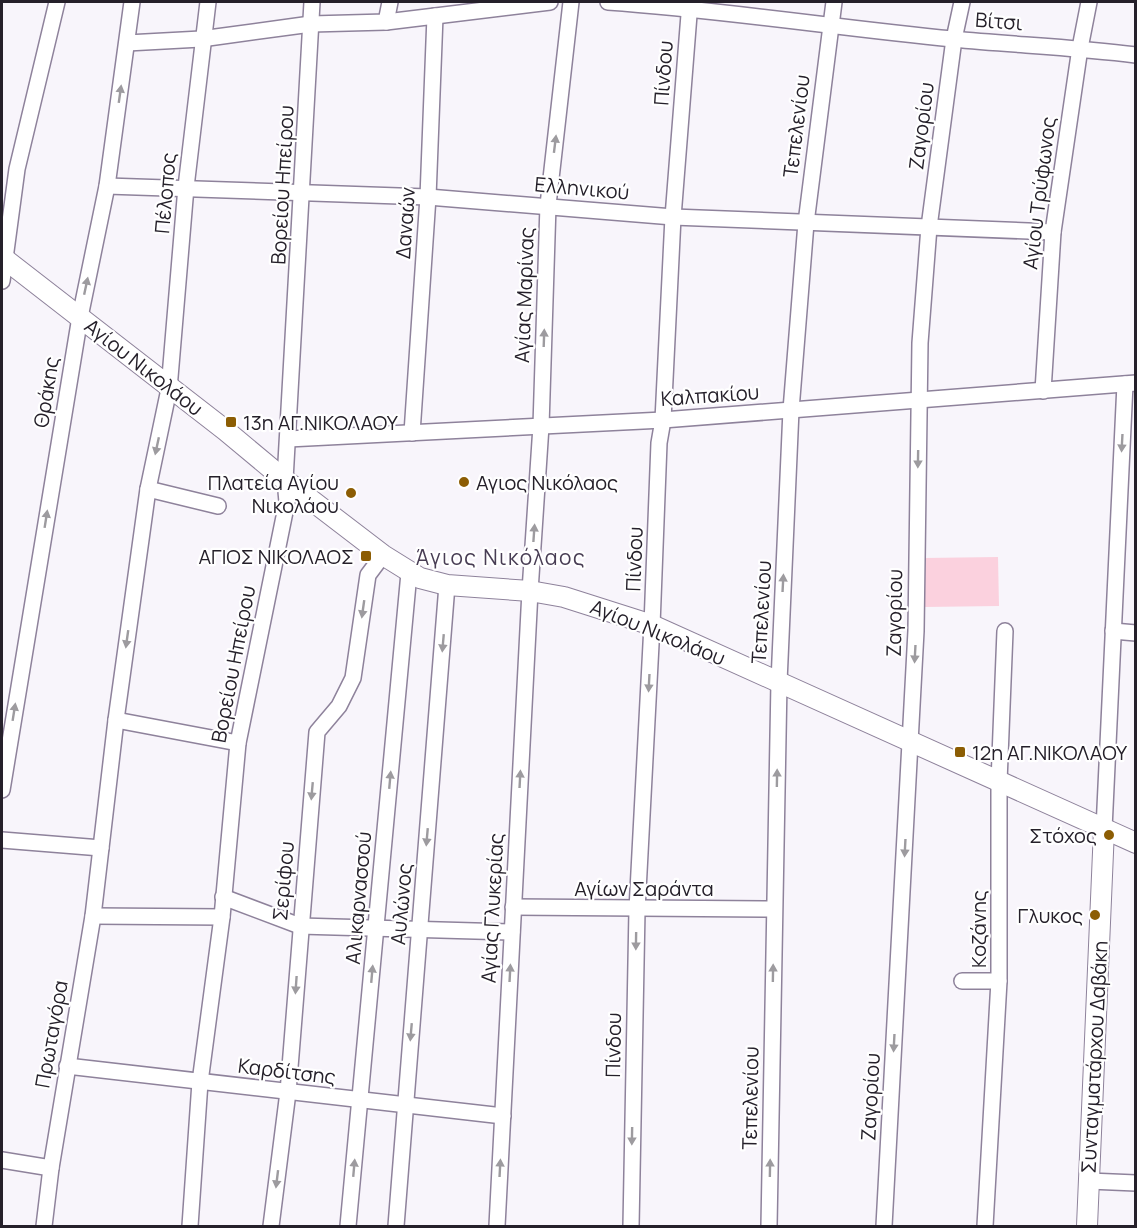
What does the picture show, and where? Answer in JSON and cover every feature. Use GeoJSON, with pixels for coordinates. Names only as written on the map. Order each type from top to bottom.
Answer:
{"type":"FeatureCollection","features":[{"type":"Feature","properties":{"kind":"street"},"geometry":{"type":"LineString","coordinates":[[2,281],[17,169],[57,2]]}},
{"type":"Feature","properties":{"kind":"street","name":"Θράκης"},"geometry":{"type":"LineString","coordinates":[[2,790],[80,317],[107,186],[132,2]]}},
{"type":"Feature","properties":{"kind":"street","name":"Πέλοπος"},"geometry":{"type":"LineString","coordinates":[[116,720],[148,489],[169,389],[186,187],[201,39],[208,2]]}},
{"type":"Feature","properties":{"kind":"street","name":"Βορείου Ηπείρου"},"geometry":{"type":"LineString","coordinates":[[190,1227],[200,1082],[222,917],[238,744],[287,502],[285,480],[303,194],[312,2]]}},
{"type":"Feature","properties":{"kind":"street"},"geometry":{"type":"LineString","coordinates":[[386,22],[390,2]]}},
{"type":"Feature","properties":{"kind":"street"},"geometry":{"type":"LineString","coordinates":[[127,43],[201,39],[311,24],[386,22],[550,2]]}},
{"type":"Feature","properties":{"kind":"street","name":"Αγίας Μαρίνας"},"geometry":{"type":"LineString","coordinates":[[530,591],[541,426],[548,206],[571,2]]}},
{"type":"Feature","properties":{"kind":"street","name":"Βίτσι"},"geometry":{"type":"LineString","coordinates":[[608,2],[689,4],[954,39],[1080,48],[1136,55]]}},
{"type":"Feature","properties":{"kind":"street","name":"Τεπελενίου"},"geometry":{"type":"LineString","coordinates":[[768,1227],[779,682],[791,410],[806,223],[829,24],[834,2]]}},
{"type":"Feature","properties":{"kind":"street","name":"Ζαγορίου"},"geometry":{"type":"LineString","coordinates":[[884,1227],[916,631],[920,344],[929,227],[954,39],[962,2]]}},
{"type":"Feature","properties":{"kind":"street","name":"Αγίου Τρύφωνος"},"geometry":{"type":"LineString","coordinates":[[1043,391],[1053,231],[1089,2]]}},
{"type":"Feature","properties":{"kind":"street","name":"Πίνδου"},"geometry":{"type":"LineString","coordinates":[[631,1227],[637,910],[652,625],[658,443],[663,420],[673,217],[689,4]]}},
{"type":"Feature","properties":{"kind":"street","name":"Δαναών"},"geometry":{"type":"LineString","coordinates":[[412,433],[428,197],[435,16]]}},
{"type":"Feature","properties":{"kind":"street","name":"Ελληνικού"},"geometry":{"type":"LineString","coordinates":[[107,186],[428,197],[673,217],[1053,231]]}},
{"type":"Feature","properties":{"kind":"street","name":"Αγίου Νικολάου"},"geometry":{"type":"LineString","coordinates":[[4,259],[169,389],[225,430],[285,480],[410,573],[447,585],[530,591],[590,604],[652,625],[1136,843]]}},
{"type":"Feature","properties":{"kind":"street","name":"Καλπακίου"},"geometry":{"type":"LineString","coordinates":[[288,439],[663,420],[1130,384]]}},
{"type":"Feature","properties":{"kind":"street","name":"Συνταγματάρχου Δαβάκη"},"geometry":{"type":"LineString","coordinates":[[1086,1227],[1113,631],[1130,384]]}},
{"type":"Feature","properties":{"kind":"street"},"geometry":{"type":"LineString","coordinates":[[148,489],[218,506]]}},
{"type":"Feature","properties":{"kind":"street","name":"Σερίφου"},"geometry":{"type":"LineString","coordinates":[[271,1227],[288,1092],[317,732],[339,706],[353,678],[368,575],[383,555]]}},
{"type":"Feature","properties":{"kind":"street","name":"Αλικαρνασσού"},"geometry":{"type":"LineString","coordinates":[[348,1227],[410,573]]}},
{"type":"Feature","properties":{"kind":"street","name":"Αυλώνος"},"geometry":{"type":"LineString","coordinates":[[396,1227],[447,585]]}},
{"type":"Feature","properties":{"kind":"street","name":"Αγίας Γλυκερίας"},"geometry":{"type":"LineString","coordinates":[[497,1227],[530,591]]}},
{"type":"Feature","properties":{"kind":"street","name":"Κοζάνης"},"geometry":{"type":"LineString","coordinates":[[985,1227],[999,981],[999,782],[1005,631]]}},
{"type":"Feature","properties":{"kind":"street"},"geometry":{"type":"LineString","coordinates":[[1113,631],[1136,633]]}},
{"type":"Feature","properties":{"kind":"street"},"geometry":{"type":"LineString","coordinates":[[116,720],[238,744]]}},
{"type":"Feature","properties":{"kind":"street","name":"Πρωταγόρα"},"geometry":{"type":"LineString","coordinates":[[44,1227],[67,1066],[93,916],[116,720]]}},
{"type":"Feature","properties":{"kind":"street"},"geometry":{"type":"LineString","coordinates":[[2,840],[100,848]]}},
{"type":"Feature","properties":{"kind":"street"},"geometry":{"type":"LineString","coordinates":[[223,897],[300,926],[376,930],[512,932]]}},
{"type":"Feature","properties":{"kind":"street","name":"Αγίων Σαράντα"},"geometry":{"type":"LineString","coordinates":[[513,907],[637,910],[774,909]]}},
{"type":"Feature","properties":{"kind":"street"},"geometry":{"type":"LineString","coordinates":[[93,916],[222,917]]}},
{"type":"Feature","properties":{"kind":"street"},"geometry":{"type":"LineString","coordinates":[[962,981],[999,981]]}},
{"type":"Feature","properties":{"kind":"street","name":"Καρδίτσης"},"geometry":{"type":"LineString","coordinates":[[67,1066],[503,1116]]}},
{"type":"Feature","properties":{"kind":"street"},"geometry":{"type":"LineString","coordinates":[[2,1160],[51,1168]]}},
{"type":"Feature","properties":{"kind":"street"},"geometry":{"type":"LineString","coordinates":[[1089,1181],[1136,1183]]}},
{"type":"Feature","properties":{"kind":"shaded area"},"geometry":{"type":"Polygon","coordinates":[[[998,557],[999,606],[925,607],[924,558],[998,557]]]}},
{"type":"Feature","properties":{"kind":"place","name":"13η ΑΓ.ΝΙΚΟΛΑΟΥ"},"geometry":{"type":"Point","coordinates":[231,422]}},
{"type":"Feature","properties":{"kind":"place","name":"Αγιος Νικόλαος"},"geometry":{"type":"Point","coordinates":[464,482]}},
{"type":"Feature","properties":{"kind":"place","name":"Πλατεία Αγίου Νικολάου"},"geometry":{"type":"Point","coordinates":[351,493]}},
{"type":"Feature","properties":{"kind":"place","name":"ΑΓΙΟΣ ΝΙΚΟΛΑΟΣ"},"geometry":{"type":"Point","coordinates":[366,556]}},
{"type":"Feature","properties":{"kind":"place","name":"12η ΑΓ.ΝΙΚΟΛΑΟΥ"},"geometry":{"type":"Point","coordinates":[960,752]}},
{"type":"Feature","properties":{"kind":"place","name":"Στόχος"},"geometry":{"type":"Point","coordinates":[1109,835]}},
{"type":"Feature","properties":{"kind":"place","name":"Γλυκος"},"geometry":{"type":"Point","coordinates":[1095,915]}},
{"type":"Feature","properties":{"kind":"district","name":"Άγιος Νικόλαος"},"geometry":{"type":"Point","coordinates":[501,557]}}]}
